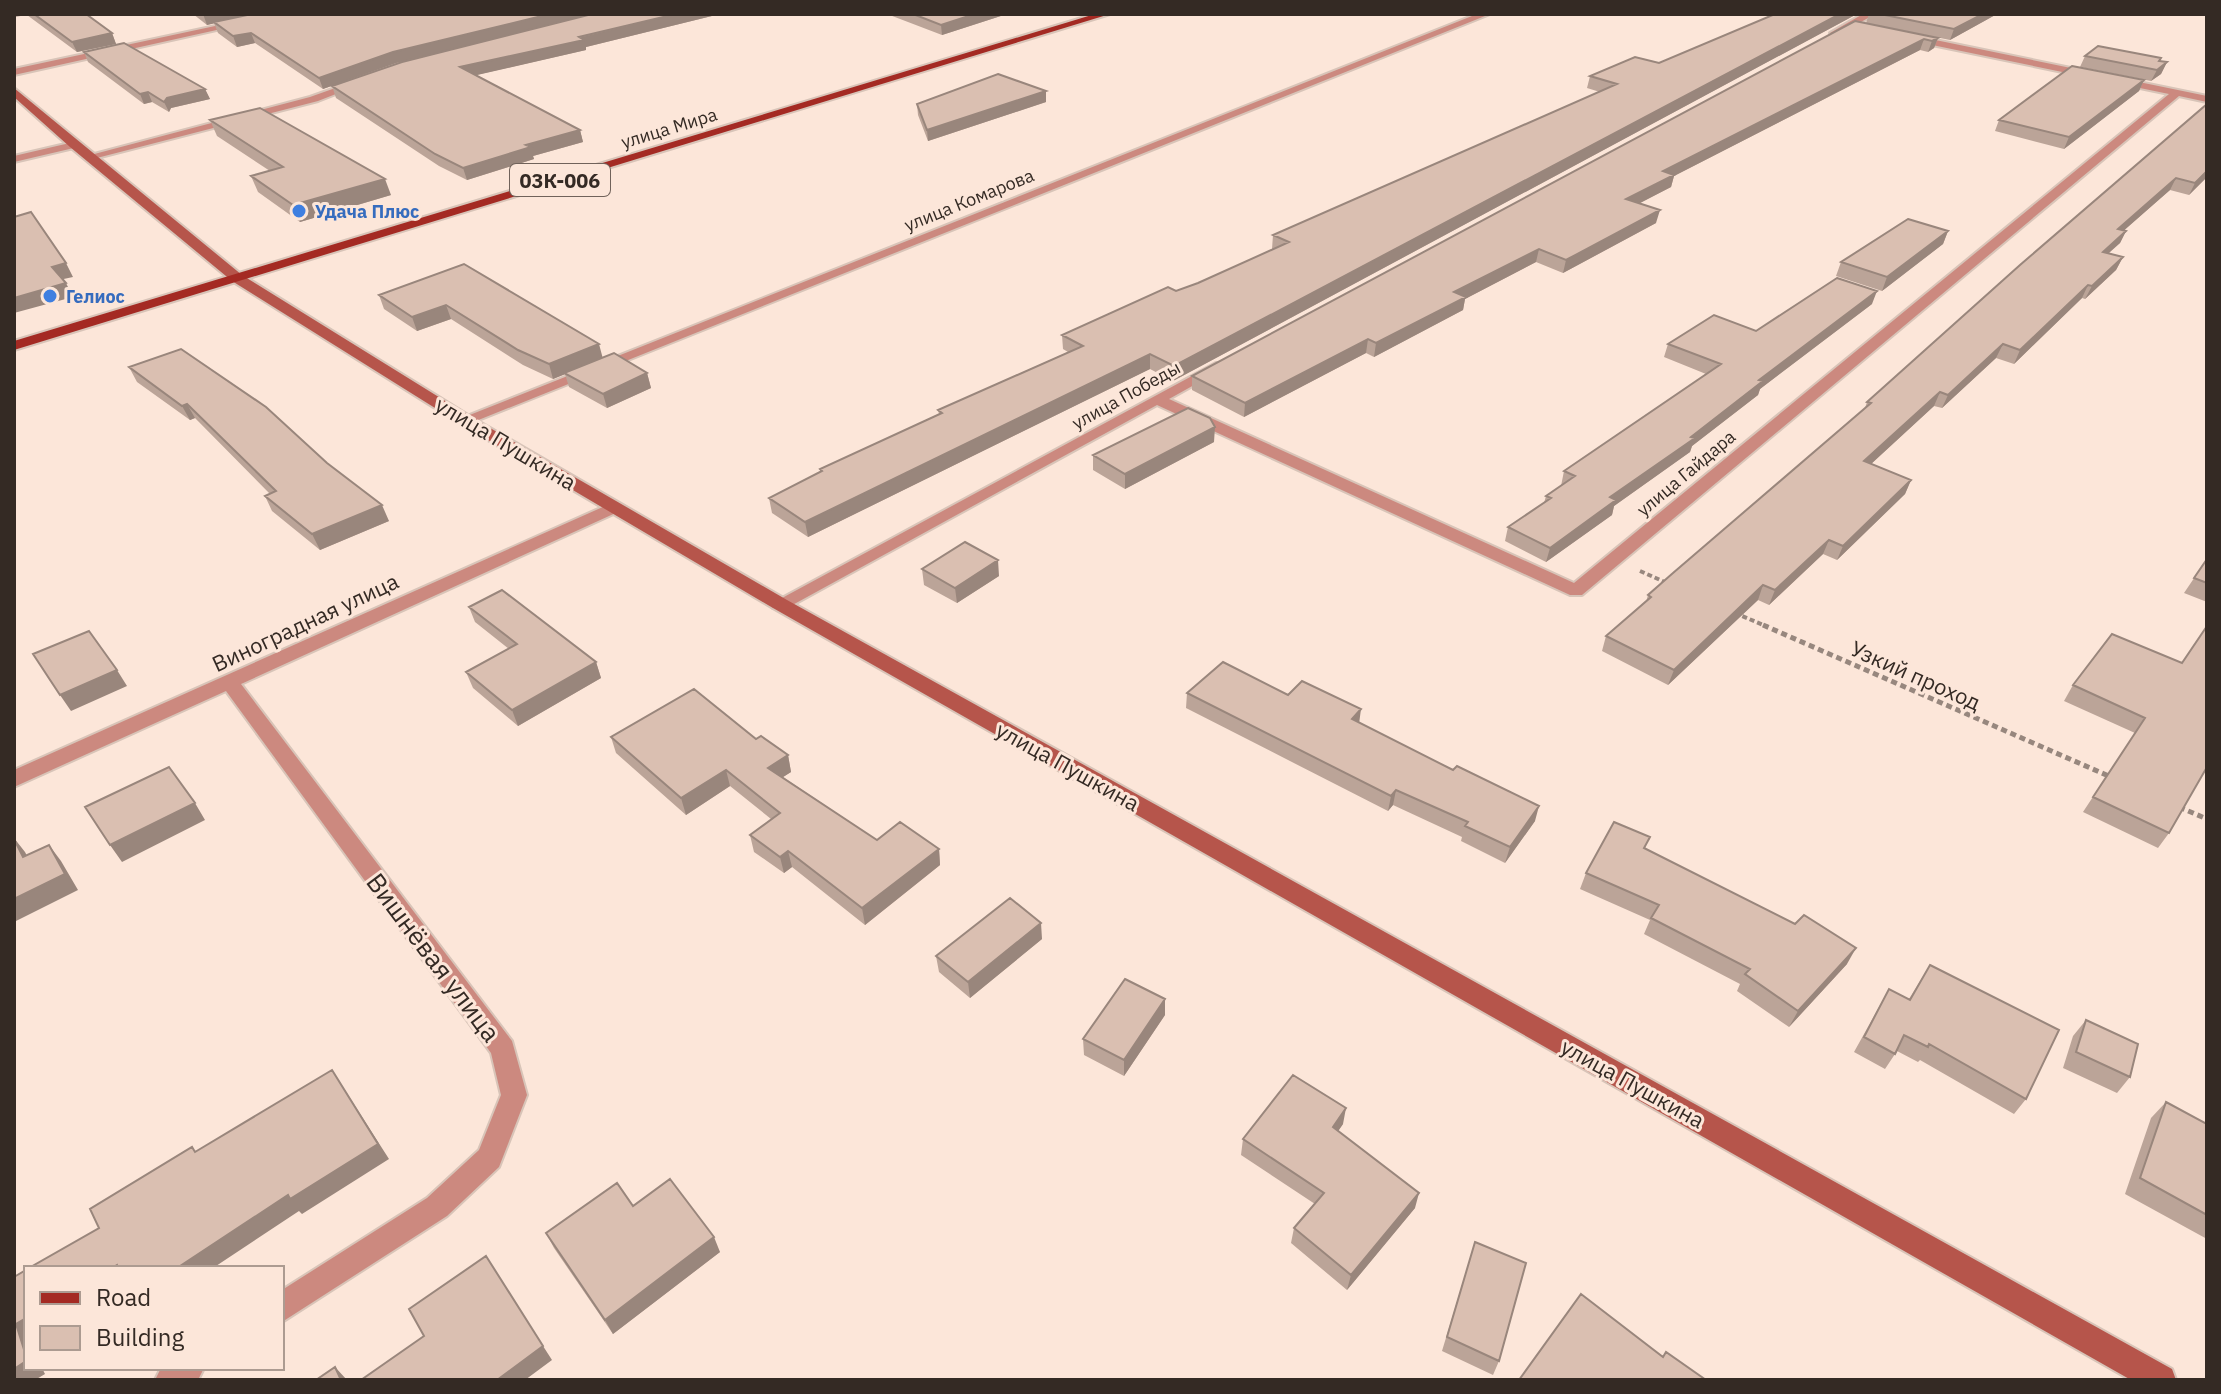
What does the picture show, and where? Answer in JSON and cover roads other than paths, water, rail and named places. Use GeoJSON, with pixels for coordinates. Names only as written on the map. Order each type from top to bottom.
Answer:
{"type":"FeatureCollection","features":[{"type":"Feature","properties":{"kind":"main road","name":"улица Мира"},"geometry":{"type":"LineString","coordinates":[[14,346],[1105,14]]}},
{"type":"Feature","properties":{"kind":"street"},"geometry":{"type":"LineString","coordinates":[[14,72],[284,14]]}},
{"type":"Feature","properties":{"kind":"street","name":"улица Комарова"},"geometry":{"type":"LineString","coordinates":[[465,420],[1485,14]]}},
{"type":"Feature","properties":{"kind":"street"},"geometry":{"type":"LineString","coordinates":[[1821,40],[1870,14]]}},
{"type":"Feature","properties":{"kind":"street"},"geometry":{"type":"LineString","coordinates":[[1848,25],[1864,28]]}},
{"type":"Feature","properties":{"kind":"street"},"geometry":{"type":"LineString","coordinates":[[1895,35],[2207,99]]}},
{"type":"Feature","properties":{"kind":"street"},"geometry":{"type":"LineString","coordinates":[[89,157],[314,99],[369,80]]}},
{"type":"Feature","properties":{"kind":"street","name":"улица Пушкина"},"geometry":{"type":"LineString","coordinates":[[14,91],[74,145],[237,278],[465,420],[780,604],[2161,1380]]}},
{"type":"Feature","properties":{"kind":"street","name":"улица Гайдара"},"geometry":{"type":"LineString","coordinates":[[1156,399],[1576,591],[2177,93]]}},
{"type":"Feature","properties":{"kind":"street"},"geometry":{"type":"LineString","coordinates":[[14,159],[74,145]]}},
{"type":"Feature","properties":{"kind":"street","name":"улица Победы"},"geometry":{"type":"LineString","coordinates":[[780,604],[1226,361]]}},
{"type":"Feature","properties":{"kind":"street","name":"Виноградная улица"},"geometry":{"type":"LineString","coordinates":[[14,779],[614,507]]}},
{"type":"Feature","properties":{"kind":"street","name":"Вишнёвая улица"},"geometry":{"type":"LineString","coordinates":[[230,683],[503,1049],[514,1095],[489,1158],[437,1207],[284,1306]]}},
{"type":"Feature","properties":{"kind":"place","name":"Удача Плюс"},"geometry":{"type":"Point","coordinates":[299,211]}},
{"type":"Feature","properties":{"kind":"place","name":"Гелиос"},"geometry":{"type":"Point","coordinates":[50,296]}}]}
